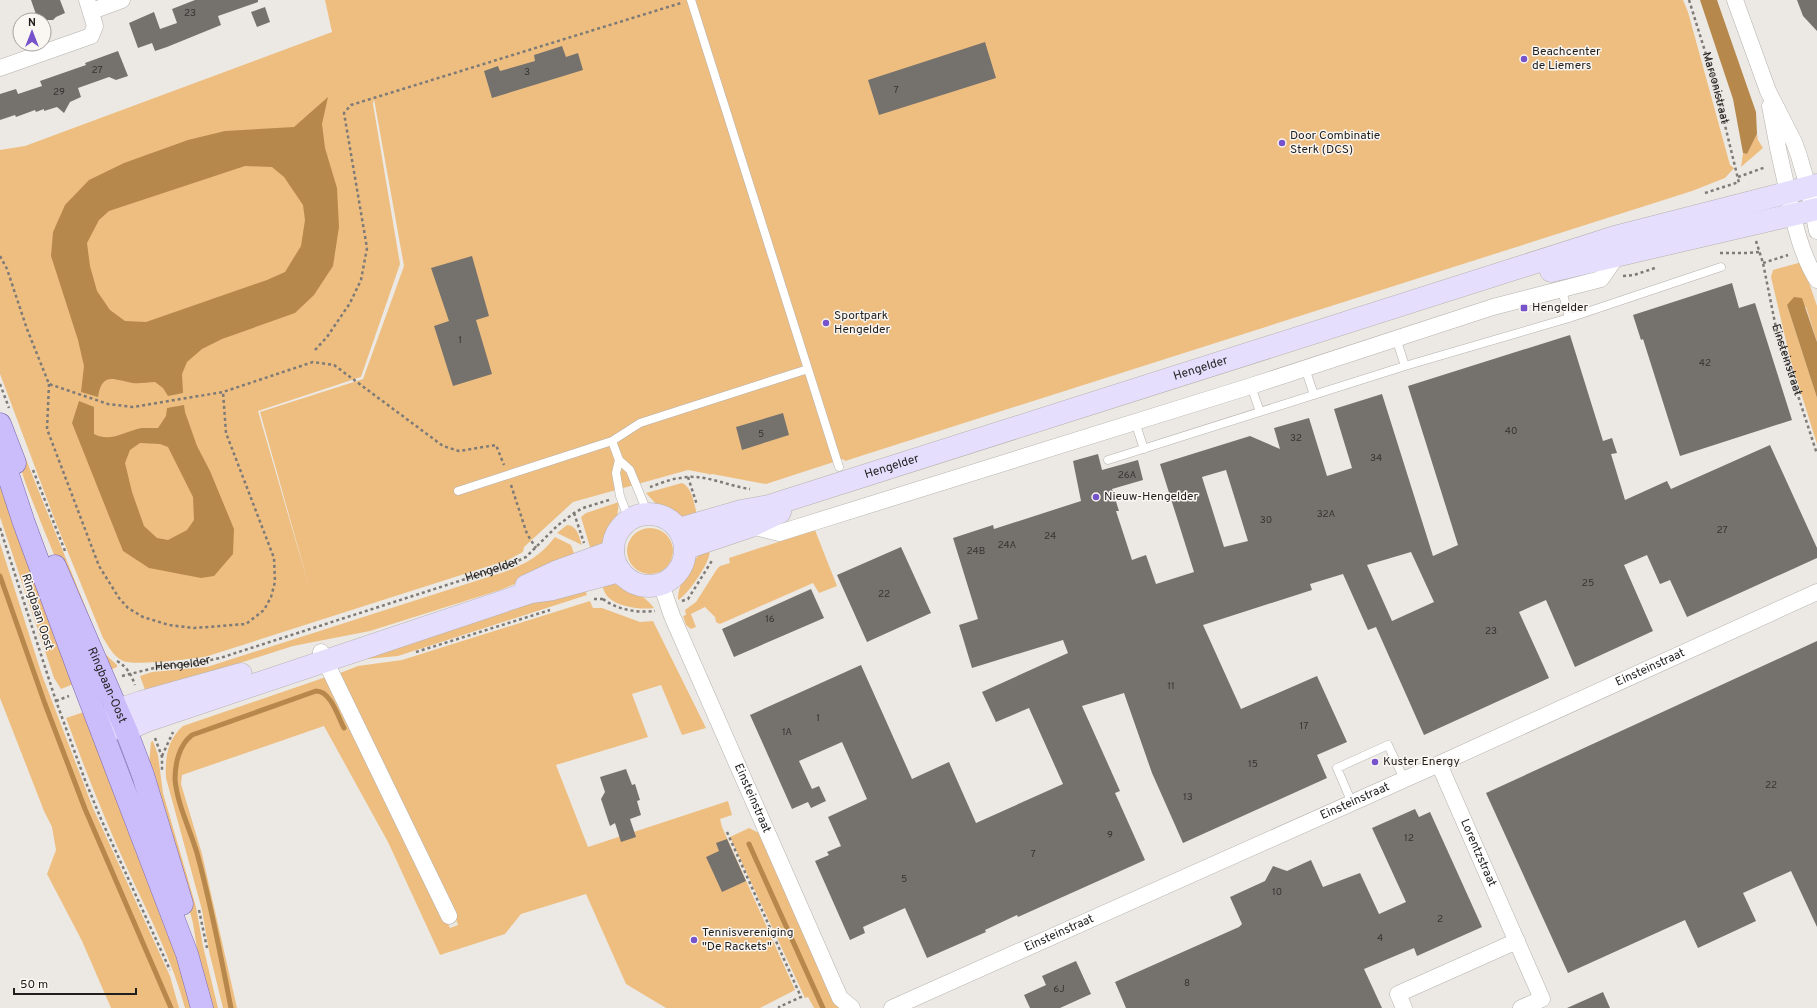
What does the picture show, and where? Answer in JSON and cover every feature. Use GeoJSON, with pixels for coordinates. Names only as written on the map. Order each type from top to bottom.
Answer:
{"type":"FeatureCollection","features":[{"type":"Feature","properties":{"kind":"main road","name":"Hengelder"},"geometry":{"type":"LineString","coordinates":[[706,531],[742,511],[769,506],[1615,237],[1804,188]]}},
{"type":"Feature","properties":{"kind":"main road","name":"Hengelder"},"geometry":{"type":"LineString","coordinates":[[682,538],[706,531],[750,526],[773,515],[1474,291],[1569,266],[1807,211]]}},
{"type":"Feature","properties":{"kind":"main road","name":"Ringbaan-Oost"},"geometry":{"type":"LineString","coordinates":[[0,424],[55,567],[122,720],[143,775],[188,923],[187,954]]}},
{"type":"Feature","properties":{"kind":"main road","name":"Ringbaan-Oost"},"geometry":{"type":"LineString","coordinates":[[0,450],[27,530],[81,677],[100,723],[187,954],[202,1008]]}},
{"type":"Feature","properties":{"kind":"main road"},"geometry":{"type":"LineString","coordinates":[[638,517],[665,517],[682,538],[682,566],[670,580],[661,584],[652,586],[634,583],[620,572],[616,565],[613,544],[619,530],[638,517]]}},
{"type":"Feature","properties":{"kind":"main road"},"geometry":{"type":"LineString","coordinates":[[593,569],[613,551]]}},
{"type":"Feature","properties":{"kind":"main road"},"geometry":{"type":"LineString","coordinates":[[100,723],[122,720],[149,720],[323,656],[530,585],[558,571],[593,569],[620,572]]}},
{"type":"Feature","properties":{"kind":"street"},"geometry":{"type":"LineString","coordinates":[[0,68],[91,36],[95,26],[90,6],[122,0]]}},
{"type":"Feature","properties":{"kind":"street"},"geometry":{"type":"LineString","coordinates":[[1736,0],[1768,91],[1777,146],[1804,188],[1807,211],[1802,250],[1817,280]]}},
{"type":"Feature","properties":{"kind":"street"},"geometry":{"type":"LineString","coordinates":[[1807,211],[1817,231]]}},
{"type":"Feature","properties":{"kind":"street"},"geometry":{"type":"LineString","coordinates":[[750,526],[779,533],[1251,386],[1493,307],[1601,279],[1617,256]]}},
{"type":"Feature","properties":{"kind":"street","name":"Einsteinstraat"},"geometry":{"type":"LineString","coordinates":[[661,584],[668,607],[840,998],[852,1008]]}},
{"type":"Feature","properties":{"kind":"street","name":"Einsteinstraat"},"geometry":{"type":"LineString","coordinates":[[892,1008],[1352,803],[1817,592]]}},
{"type":"Feature","properties":{"kind":"street"},"geometry":{"type":"LineString","coordinates":[[323,656],[449,916]]}},
{"type":"Feature","properties":{"kind":"street","name":"Lorentzstraat"},"geometry":{"type":"LineString","coordinates":[[1438,764],[1542,999],[1521,1008]]}},
{"type":"Feature","properties":{"kind":"street"},"geometry":{"type":"LineString","coordinates":[[1404,1008],[1398,994],[1517,941]]}},
{"type":"Feature","properties":{"kind":"lane"},"geometry":{"type":"LineString","coordinates":[[687,1],[839,468]]}},
{"type":"Feature","properties":{"kind":"lane"},"geometry":{"type":"LineString","coordinates":[[1108,460],[1405,366],[1570,318],[1721,267]]}},
{"type":"Feature","properties":{"kind":"lane"},"geometry":{"type":"LineString","coordinates":[[1562,290],[1570,318]]}},
{"type":"Feature","properties":{"kind":"lane"},"geometry":{"type":"LineString","coordinates":[[1396,338],[1405,366]]}},
{"type":"Feature","properties":{"kind":"lane"},"geometry":{"type":"LineString","coordinates":[[1305,368],[1314,395]]}},
{"type":"Feature","properties":{"kind":"lane"},"geometry":{"type":"LineString","coordinates":[[458,491],[612,441],[640,422],[808,369]]}},
{"type":"Feature","properties":{"kind":"lane"},"geometry":{"type":"LineString","coordinates":[[1251,386],[1260,412]]}},
{"type":"Feature","properties":{"kind":"lane"},"geometry":{"type":"LineString","coordinates":[[1135,422],[1144,448]]}},
{"type":"Feature","properties":{"kind":"lane"},"geometry":{"type":"LineString","coordinates":[[612,441],[619,460],[630,470],[638,491],[638,517]]}},
{"type":"Feature","properties":{"kind":"lane"},"geometry":{"type":"LineString","coordinates":[[619,460],[616,473],[620,496],[638,517]]}},
{"type":"Feature","properties":{"kind":"lane"},"geometry":{"type":"LineString","coordinates":[[1352,803],[1337,768],[1388,745],[1404,779]]}},
{"type":"Feature","properties":{"kind":"path","name":"Marconistraat"},"geometry":{"type":"LineString","coordinates":[[1689,0],[1714,80],[1738,177]]}},
{"type":"Feature","properties":{"kind":"path"},"geometry":{"type":"LineString","coordinates":[[315,350],[327,337],[350,303],[361,280],[367,248],[344,113],[351,105],[687,1]]}},
{"type":"Feature","properties":{"kind":"path"},"geometry":{"type":"LineString","coordinates":[[1715,253],[1759,252]]}},
{"type":"Feature","properties":{"kind":"path"},"geometry":{"type":"LineString","coordinates":[[0,256],[7,269],[27,328],[50,384],[47,429],[99,566],[119,598],[128,608],[143,617],[168,625],[194,628],[246,624],[264,610],[271,598],[275,582],[276,570],[271,550],[226,433],[224,392]]}},
{"type":"Feature","properties":{"kind":"path","name":"Einsteinstraat"},"geometry":{"type":"LineString","coordinates":[[1763,263],[1776,328],[1817,454]]}},
{"type":"Feature","properties":{"kind":"path"},"geometry":{"type":"LineString","coordinates":[[1601,279],[1634,275],[1659,267]]}},
{"type":"Feature","properties":{"kind":"path"},"geometry":{"type":"LineString","coordinates":[[50,384],[108,404],[133,407],[224,392],[313,362],[334,365],[451,449],[459,451],[496,445],[527,534],[536,548]]}},
{"type":"Feature","properties":{"kind":"path"},"geometry":{"type":"LineString","coordinates":[[574,513],[603,599],[640,613],[668,607],[688,599],[714,558],[688,477]]}},
{"type":"Feature","properties":{"kind":"path"},"geometry":{"type":"LineString","coordinates":[[638,491],[679,478],[688,477],[709,479],[755,490]]}},
{"type":"Feature","properties":{"kind":"path","name":"Hengelder"},"geometry":{"type":"LineString","coordinates":[[130,673],[158,667],[193,664],[220,658],[313,630],[508,565],[526,557],[557,526],[574,513],[583,508],[620,496]]}},
{"type":"Feature","properties":{"kind":"path","name":"Ringbaan Oost"},"geometry":{"type":"LineString","coordinates":[[0,528],[56,701],[101,818],[171,973]]}},
{"type":"Feature","properties":{"kind":"path"},"geometry":{"type":"LineString","coordinates":[[727,832],[801,997],[779,1007],[780,1008]]}},
{"type":"Feature","properties":{"kind":"shaded area","name":"Sportpark Hengelder"},"geometry":{"type":"Polygon","coordinates":[[[325,0],[1683,0],[1688,12],[1730,165],[1734,168],[1725,178],[1692,191],[845,461],[843,459],[766,484],[712,474],[709,475],[688,470],[573,502],[524,547],[523,552],[508,560],[208,656],[139,663],[123,661],[114,654],[103,638],[56,523],[0,374],[0,150],[25,146],[332,32],[325,0]],[[374,99],[373,104],[400,264],[361,377],[258,411],[310,590],[260,412],[363,379],[404,266],[374,99]]]}},
{"type":"Feature","properties":{"kind":"shaded area"},"geometry":{"type":"Polygon","coordinates":[[[1700,0],[1717,0],[1756,112],[1757,134],[1747,154],[1743,153],[1733,99],[1700,0]]]}},
{"type":"Feature","properties":{"kind":"shaded area"},"geometry":{"type":"Polygon","coordinates":[[[328,97],[322,124],[325,148],[337,188],[339,227],[333,266],[314,295],[295,313],[222,339],[202,349],[187,362],[182,374],[183,393],[168,396],[163,388],[155,382],[136,383],[115,379],[106,380],[102,383],[98,397],[81,392],[84,366],[78,340],[51,256],[53,232],[65,205],[89,180],[124,163],[188,140],[225,131],[294,127],[328,97]],[[245,166],[109,211],[99,220],[87,243],[90,266],[97,291],[110,310],[125,321],[146,322],[267,280],[285,272],[301,246],[305,220],[303,205],[284,177],[272,167],[245,166]]]}},
{"type":"Feature","properties":{"kind":"shaded area"},"geometry":{"type":"Polygon","coordinates":[[[1757,134],[1758,140],[1763,148],[1741,167],[1743,153],[1747,154],[1757,134]]]}},
{"type":"Feature","properties":{"kind":"shaded area"},"geometry":{"type":"Polygon","coordinates":[[[1802,262],[1817,306],[1817,342],[1806,307],[1787,305],[1817,398],[1817,444],[1790,358],[1771,277],[1773,270],[1802,262]]]}},
{"type":"Feature","properties":{"kind":"shaded area"},"geometry":{"type":"Polygon","coordinates":[[[1794,297],[1802,298],[1817,342],[1817,398],[1787,305],[1794,297]]]}},
{"type":"Feature","properties":{"kind":"shaded area"},"geometry":{"type":"Polygon","coordinates":[[[79,401],[94,407],[94,434],[106,437],[118,436],[135,429],[158,428],[166,416],[167,408],[184,405],[197,446],[210,471],[234,529],[233,554],[214,576],[201,578],[149,568],[123,551],[72,423],[79,401]],[[140,443],[130,450],[125,463],[132,492],[144,526],[157,538],[168,540],[187,530],[194,520],[193,497],[168,447],[160,444],[140,443]]]}},
{"type":"Feature","properties":{"kind":"shaded area"},"geometry":{"type":"Polygon","coordinates":[[[18,455],[25,457],[104,653],[117,665],[117,667],[108,671],[70,591],[44,531],[21,469],[18,455]]]}},
{"type":"Feature","properties":{"kind":"shaded area"},"geometry":{"type":"Polygon","coordinates":[[[0,467],[76,683],[61,689],[54,678],[0,517],[0,467]]]}},
{"type":"Feature","properties":{"kind":"shaded area"},"geometry":{"type":"Polygon","coordinates":[[[682,483],[689,489],[695,504],[698,519],[678,517],[657,505],[646,493],[682,483]]]}},
{"type":"Feature","properties":{"kind":"shaded area"},"geometry":{"type":"Polygon","coordinates":[[[619,502],[617,518],[605,542],[592,554],[581,517],[586,513],[619,502]]]}},
{"type":"Feature","properties":{"kind":"shaded area"},"geometry":{"type":"Polygon","coordinates":[[[567,525],[574,527],[579,535],[582,545],[557,533],[567,525]]]}},
{"type":"Feature","properties":{"kind":"shaded area"},"geometry":{"type":"Polygon","coordinates":[[[655,528],[667,534],[672,542],[672,560],[667,568],[659,573],[645,574],[633,568],[628,560],[627,546],[633,534],[641,529],[655,528]]]}},
{"type":"Feature","properties":{"kind":"shaded area"},"geometry":{"type":"Polygon","coordinates":[[[815,530],[837,586],[819,593],[813,583],[720,624],[716,622],[715,617],[705,607],[691,614],[696,627],[691,629],[686,625],[683,616],[686,615],[685,610],[696,602],[717,569],[720,566],[730,563],[729,558],[815,530]]]}},
{"type":"Feature","properties":{"kind":"shaded area"},"geometry":{"type":"Polygon","coordinates":[[[555,537],[571,545],[576,559],[500,590],[370,631],[293,646],[190,679],[145,690],[140,676],[152,672],[207,667],[507,571],[534,558],[555,537]]]}},
{"type":"Feature","properties":{"kind":"shaded area"},"geometry":{"type":"Polygon","coordinates":[[[0,543],[42,675],[93,808],[170,976],[179,1008],[111,1008],[82,941],[47,874],[56,850],[52,827],[44,811],[0,698],[0,543]]]}},
{"type":"Feature","properties":{"kind":"shaded area"},"geometry":{"type":"Polygon","coordinates":[[[708,547],[709,555],[705,567],[691,587],[678,600],[681,585],[687,570],[697,557],[708,547]]]}},
{"type":"Feature","properties":{"kind":"shaded area"},"geometry":{"type":"Polygon","coordinates":[[[601,582],[616,584],[630,589],[643,597],[654,608],[643,609],[617,603],[607,595],[601,582]]]}},
{"type":"Feature","properties":{"kind":"shaded area"},"geometry":{"type":"Polygon","coordinates":[[[584,587],[587,595],[398,656],[356,660],[353,656],[584,587]]]}},
{"type":"Feature","properties":{"kind":"shaded area"},"geometry":{"type":"Polygon","coordinates":[[[590,601],[593,608],[602,608],[640,622],[653,621],[706,728],[682,735],[661,685],[632,694],[648,737],[556,765],[588,847],[728,801],[732,815],[720,819],[722,827],[795,990],[760,1008],[666,1008],[626,984],[586,894],[521,914],[505,934],[440,955],[388,842],[324,726],[182,775],[181,784],[202,854],[237,1008],[223,1008],[209,951],[202,910],[166,778],[168,750],[173,737],[178,731],[183,726],[326,677],[416,853],[450,928],[458,925],[450,904],[340,679],[340,673],[358,666],[402,660],[590,601]]]}},
{"type":"Feature","properties":{"kind":"shaded area"},"geometry":{"type":"Polygon","coordinates":[[[87,711],[120,791],[194,1008],[185,1008],[174,972],[111,833],[66,718],[87,711]]]}},
{"type":"Feature","properties":{"kind":"shaded area"},"geometry":{"type":"Polygon","coordinates":[[[153,741],[158,755],[163,793],[196,907],[203,946],[218,1008],[211,1008],[199,962],[193,923],[149,764],[151,742],[153,741]]]}},
{"type":"Feature","properties":{"kind":"shaded area"},"geometry":{"type":"Polygon","coordinates":[[[749,828],[761,834],[839,1008],[814,1008],[808,997],[805,998],[730,837],[749,828]]]}},
{"type":"Feature","properties":{"kind":"building"},"geometry":{"type":"Polygon","coordinates":[[[31,0],[60,0],[65,13],[52,20],[52,12],[35,12],[31,0]]]}},
{"type":"Feature","properties":{"kind":"building"},"geometry":{"type":"Polygon","coordinates":[[[195,0],[258,0],[258,2],[218,16],[221,25],[167,47],[155,51],[152,43],[138,48],[129,23],[154,12],[160,29],[177,23],[172,9],[195,0]]]}},
{"type":"Feature","properties":{"kind":"building"},"geometry":{"type":"Polygon","coordinates":[[[1797,0],[1817,0],[1817,31],[1803,16],[1797,0]]]}},
{"type":"Feature","properties":{"kind":"building"},"geometry":{"type":"Polygon","coordinates":[[[265,7],[270,22],[257,27],[251,12],[265,7]]]}},
{"type":"Feature","properties":{"kind":"building"},"geometry":{"type":"Polygon","coordinates":[[[985,42],[996,78],[879,115],[868,80],[985,42]]]}},
{"type":"Feature","properties":{"kind":"building"},"geometry":{"type":"Polygon","coordinates":[[[562,46],[566,57],[578,53],[583,70],[492,98],[484,71],[498,66],[500,71],[535,61],[534,55],[562,46]]]}},
{"type":"Feature","properties":{"kind":"building"},"geometry":{"type":"Polygon","coordinates":[[[118,51],[128,76],[116,80],[109,77],[78,88],[81,97],[70,102],[64,113],[57,107],[44,111],[44,109],[36,112],[35,110],[16,117],[15,115],[0,120],[0,94],[16,89],[18,94],[42,86],[40,81],[86,65],[85,63],[118,51]]]}},
{"type":"Feature","properties":{"kind":"building"},"geometry":{"type":"Polygon","coordinates":[[[472,256],[489,316],[476,320],[492,374],[453,386],[434,326],[449,321],[431,268],[472,256]]]}},
{"type":"Feature","properties":{"kind":"building"},"geometry":{"type":"Polygon","coordinates":[[[1732,283],[1739,308],[1755,303],[1792,420],[1680,456],[1643,339],[1641,340],[1633,315],[1732,283]]]}},
{"type":"Feature","properties":{"kind":"building"},"geometry":{"type":"Polygon","coordinates":[[[1570,335],[1603,441],[1612,438],[1617,453],[1611,454],[1625,500],[1667,481],[1671,489],[1770,445],[1817,548],[1817,558],[1687,617],[1670,580],[1660,584],[1647,555],[1624,565],[1653,631],[1575,667],[1546,600],[1519,612],[1549,678],[1424,735],[1376,627],[1368,630],[1343,574],[1310,584],[1312,590],[1203,625],[1241,709],[1317,676],[1347,742],[1317,755],[1327,778],[1183,843],[1152,773],[1124,693],[1082,706],[1120,791],[1115,793],[1145,860],[1018,917],[1017,915],[985,930],[986,932],[927,958],[905,908],[863,927],[865,933],[850,940],[815,861],[829,855],[827,852],[841,846],[828,817],[867,799],[842,742],[799,761],[812,789],[819,786],[826,801],[811,808],[808,802],[792,809],[750,715],[861,665],[912,779],[949,762],[976,823],[1063,784],[1029,708],[996,722],[982,692],[1068,653],[1063,640],[972,668],[959,625],[978,619],[953,538],[993,525],[994,529],[1081,501],[1073,461],[1098,454],[1102,470],[1138,460],[1143,480],[1112,489],[1119,511],[1116,511],[1132,560],[1146,555],[1156,584],[1194,572],[1160,464],[1250,436],[1280,449],[1274,428],[1309,418],[1327,476],[1352,468],[1334,409],[1382,394],[1433,556],[1458,545],[1408,386],[1570,335]],[[1226,470],[1202,477],[1224,547],[1248,541],[1226,470]],[[1411,552],[1367,565],[1392,621],[1434,602],[1411,552]]]}},
{"type":"Feature","properties":{"kind":"building"},"geometry":{"type":"Polygon","coordinates":[[[783,413],[789,435],[742,450],[736,427],[783,413]]]}},
{"type":"Feature","properties":{"kind":"building"},"geometry":{"type":"Polygon","coordinates":[[[901,547],[931,613],[867,642],[837,575],[901,547]]]}},
{"type":"Feature","properties":{"kind":"building"},"geometry":{"type":"Polygon","coordinates":[[[811,589],[824,618],[734,657],[722,629],[811,589]]]}},
{"type":"Feature","properties":{"kind":"building"},"geometry":{"type":"Polygon","coordinates":[[[1817,641],[1817,927],[1791,871],[1743,893],[1756,921],[1698,948],[1685,920],[1568,973],[1486,793],[1817,641]]]}},
{"type":"Feature","properties":{"kind":"building"},"geometry":{"type":"Polygon","coordinates":[[[626,769],[632,785],[635,784],[640,800],[637,801],[641,815],[630,819],[636,837],[621,842],[615,823],[610,826],[601,799],[605,792],[600,777],[626,769]]]}},
{"type":"Feature","properties":{"kind":"building"},"geometry":{"type":"Polygon","coordinates":[[[1415,809],[1419,817],[1430,812],[1482,927],[1417,956],[1414,948],[1364,969],[1382,1008],[1126,1008],[1115,982],[1239,927],[1242,924],[1230,897],[1265,881],[1273,866],[1287,871],[1311,860],[1323,887],[1360,873],[1379,914],[1406,902],[1372,828],[1415,809]]]}},
{"type":"Feature","properties":{"kind":"building"},"geometry":{"type":"Polygon","coordinates":[[[727,839],[746,881],[722,892],[706,857],[719,851],[716,843],[727,839]]]}},
{"type":"Feature","properties":{"kind":"building"},"geometry":{"type":"Polygon","coordinates":[[[1076,961],[1091,994],[1060,1008],[1030,1008],[1024,995],[1046,985],[1042,976],[1076,961]]]}},
{"type":"Feature","properties":{"kind":"building"},"geometry":{"type":"Polygon","coordinates":[[[1603,992],[1610,1008],[1567,1008],[1603,992]]]}},
{"type":"Feature","properties":{"kind":"waterway"},"geometry":{"type":"LineString","coordinates":[[0,576],[45,704],[85,809],[171,1008]]}},
{"type":"Feature","properties":{"kind":"waterway"},"geometry":{"type":"LineString","coordinates":[[231,1008],[216,930],[202,872],[176,788],[176,767],[181,749],[192,735],[316,691],[326,695],[330,700],[344,728]]}},
{"type":"Feature","properties":{"kind":"waterway"},"geometry":{"type":"LineString","coordinates":[[749,844],[823,1008]]}},
{"type":"Feature","properties":{"kind":"place","name":"Beachcenter de Liemers"},"geometry":{"type":"Point","coordinates":[1524,59]}},
{"type":"Feature","properties":{"kind":"place","name":"Door Combinatie Sterk (DCS)"},"geometry":{"type":"Point","coordinates":[1282,143]}},
{"type":"Feature","properties":{"kind":"place","name":"Hengelder"},"geometry":{"type":"Point","coordinates":[1524,308]}},
{"type":"Feature","properties":{"kind":"place","name":"Sportpark Hengelder"},"geometry":{"type":"Point","coordinates":[826,323]}},
{"type":"Feature","properties":{"kind":"place","name":"Nieuw-Hengelder"},"geometry":{"type":"Point","coordinates":[1096,497]}},
{"type":"Feature","properties":{"kind":"place","name":"Kuster Energy"},"geometry":{"type":"Point","coordinates":[1375,762]}},
{"type":"Feature","properties":{"kind":"place","name":"Tennisvereniging \"De Rackets\""},"geometry":{"type":"Point","coordinates":[694,940]}}]}
